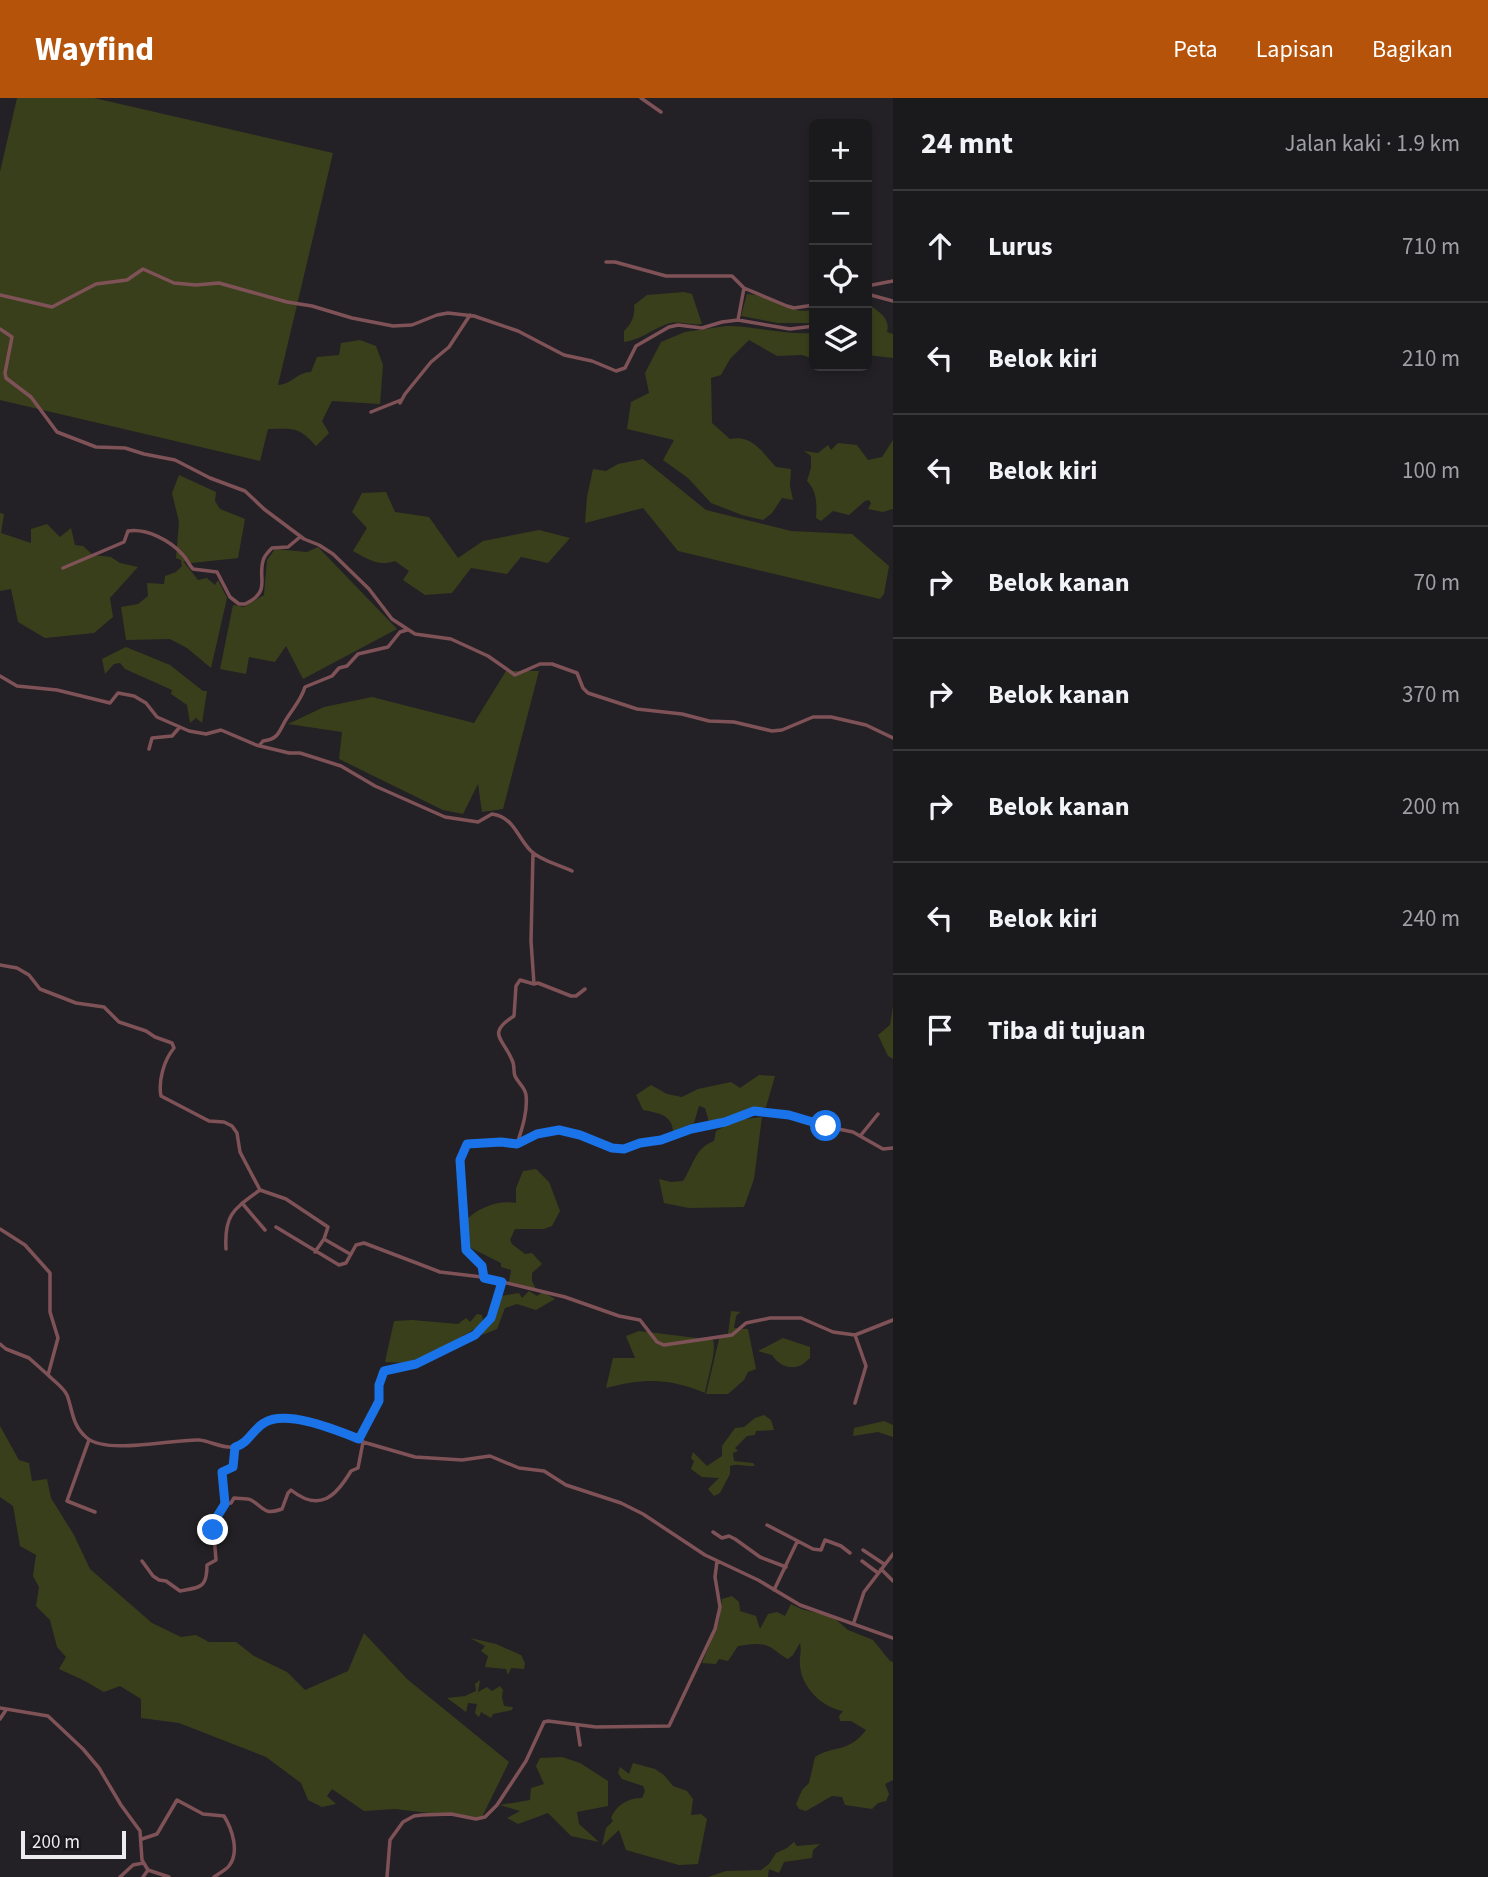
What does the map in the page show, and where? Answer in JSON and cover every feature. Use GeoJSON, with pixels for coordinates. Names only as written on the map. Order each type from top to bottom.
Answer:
{"type":"FeatureCollection","features":[{"type":"Feature","properties":{"kind":"street"},"geometry":{"type":"LineString","coordinates":[[641,98],[661,112]]}},
{"type":"Feature","properties":{"kind":"street"},"geometry":{"type":"LineString","coordinates":[[606,262],[666,276],[728,275],[744,288],[787,306],[809,306]]}},
{"type":"Feature","properties":{"kind":"street"},"geometry":{"type":"LineString","coordinates":[[0,295],[52,307],[96,284],[120,283],[143,270],[174,283],[219,283],[287,302],[393,326],[412,325],[447,313],[470,315],[518,331],[564,355],[592,361],[616,371],[625,368],[636,346],[668,327],[678,325],[702,328],[738,320],[790,328],[809,326]]}},
{"type":"Feature","properties":{"kind":"street"},"geometry":{"type":"LineString","coordinates":[[872,285],[893,281]]}},
{"type":"Feature","properties":{"kind":"street"},"geometry":{"type":"LineString","coordinates":[[738,320],[744,288]]}},
{"type":"Feature","properties":{"kind":"street"},"geometry":{"type":"LineString","coordinates":[[872,296],[893,301]]}},
{"type":"Feature","properties":{"kind":"street"},"geometry":{"type":"LineString","coordinates":[[370,412],[401,401],[431,362],[449,347],[470,315]]}},
{"type":"Feature","properties":{"kind":"street"},"geometry":{"type":"LineString","coordinates":[[0,329],[12,337],[6,379],[31,397],[57,432],[96,447],[132,449],[181,463],[210,478],[245,491],[300,537],[333,554],[369,589],[392,619],[418,635],[451,639],[488,656],[515,675],[540,664],[565,667],[577,673],[588,693],[623,706],[682,714],[709,721],[734,722],[772,731],[782,730],[806,718],[831,717],[866,725],[893,738]]}},
{"type":"Feature","properties":{"kind":"street"},"geometry":{"type":"LineString","coordinates":[[63,568],[124,542],[128,531],[138,531],[152,534],[173,545],[184,555],[192,569],[217,572],[230,597],[239,604],[244,604],[258,595],[263,581],[264,559],[272,548],[288,547],[300,537]]}},
{"type":"Feature","properties":{"kind":"street"},"geometry":{"type":"LineString","coordinates":[[259,746],[264,740],[271,740],[281,733],[286,719],[300,702],[305,688],[326,680],[359,654],[388,648],[400,632],[409,629]]}},
{"type":"Feature","properties":{"kind":"street"},"geometry":{"type":"LineString","coordinates":[[0,676],[17,686],[57,690],[110,703],[118,692],[130,694],[146,703],[157,717],[180,728],[206,734],[221,730],[259,746],[300,753],[341,766],[378,787],[445,817],[478,822],[492,814],[502,816],[509,820],[533,853],[572,871]]}},
{"type":"Feature","properties":{"kind":"street"},"geometry":{"type":"LineString","coordinates":[[149,749],[152,738],[172,736],[180,728]]}},
{"type":"Feature","properties":{"kind":"street"},"geometry":{"type":"LineString","coordinates":[[533,853],[531,940],[534,984]]}},
{"type":"Feature","properties":{"kind":"street"},"geometry":{"type":"LineString","coordinates":[[0,965],[16,967],[29,975],[40,989],[76,1003],[104,1007],[119,1022],[171,1042],[174,1048],[165,1063],[160,1094],[209,1121],[224,1122],[232,1126],[237,1133],[240,1152],[260,1190],[286,1199],[328,1227],[315,1252]]}},
{"type":"Feature","properties":{"kind":"street"},"geometry":{"type":"LineString","coordinates":[[517,1144],[526,1109],[526,1093],[514,1074],[513,1060],[499,1040],[498,1034],[504,1022],[514,1016],[519,981],[538,983],[571,996],[576,996],[585,989]]}},
{"type":"Feature","properties":{"kind":"street"},"geometry":{"type":"LineString","coordinates":[[484,1278],[482,1266],[466,1250],[460,1158],[469,1143],[517,1144],[537,1134],[559,1130],[612,1148],[624,1149],[760,1111],[789,1115],[804,1122],[861,1135],[883,1149],[893,1148]]}},
{"type":"Feature","properties":{"kind":"street"},"geometry":{"type":"LineString","coordinates":[[861,1135],[878,1114]]}},
{"type":"Feature","properties":{"kind":"street"},"geometry":{"type":"LineString","coordinates":[[226,1249],[225,1235],[230,1214],[260,1190]]}},
{"type":"Feature","properties":{"kind":"street"},"geometry":{"type":"LineString","coordinates":[[242,1203],[265,1230]]}},
{"type":"Feature","properties":{"kind":"street"},"geometry":{"type":"LineString","coordinates":[[276,1227],[315,1252],[342,1265],[346,1263],[356,1245],[364,1243],[440,1272],[484,1278],[565,1297],[640,1320],[657,1342],[664,1345],[732,1335],[746,1323],[770,1318],[801,1318],[833,1332],[855,1335],[893,1320]]}},
{"type":"Feature","properties":{"kind":"street"},"geometry":{"type":"LineString","coordinates":[[0,1229],[25,1245],[50,1273],[50,1312],[58,1338],[48,1375]]}},
{"type":"Feature","properties":{"kind":"street"},"geometry":{"type":"LineString","coordinates":[[324,1239],[350,1254]]}},
{"type":"Feature","properties":{"kind":"street"},"geometry":{"type":"LineString","coordinates":[[225,1504],[231,1503],[234,1498],[247,1499],[261,1509],[276,1511],[282,1509],[289,1491],[301,1499],[322,1500],[331,1498],[341,1490],[351,1471],[358,1468],[361,1441],[380,1395],[381,1374],[416,1364],[475,1335],[491,1318],[502,1282]]}},
{"type":"Feature","properties":{"kind":"street"},"geometry":{"type":"LineString","coordinates":[[855,1335],[866,1366],[856,1403]]}},
{"type":"Feature","properties":{"kind":"street"},"geometry":{"type":"LineString","coordinates":[[0,1344],[29,1358],[48,1375],[65,1392],[80,1431],[89,1440],[100,1444],[202,1440],[216,1446],[235,1447],[246,1441],[260,1425],[278,1417],[340,1431],[361,1441],[415,1457],[462,1461],[490,1456],[519,1468],[544,1471],[566,1485],[621,1503],[717,1561],[800,1605],[893,1638]]}},
{"type":"Feature","properties":{"kind":"street"},"geometry":{"type":"LineString","coordinates":[[89,1440],[67,1501],[95,1512]]}},
{"type":"Feature","properties":{"kind":"street"},"geometry":{"type":"LineString","coordinates":[[142,1561],[153,1576],[166,1581],[179,1591],[206,1582],[207,1565],[216,1560],[213,1525],[225,1504],[222,1472],[233,1467],[235,1447]]}},
{"type":"Feature","properties":{"kind":"street"},"geometry":{"type":"LineString","coordinates":[[767,1525],[797,1542],[820,1550],[825,1540],[842,1546],[850,1553]]}},
{"type":"Feature","properties":{"kind":"street"},"geometry":{"type":"LineString","coordinates":[[713,1532],[722,1538],[729,1536],[760,1557],[786,1567]]}},
{"type":"Feature","properties":{"kind":"street"},"geometry":{"type":"LineString","coordinates":[[774,1590],[797,1542]]}},
{"type":"Feature","properties":{"kind":"street"},"geometry":{"type":"LineString","coordinates":[[863,1550],[893,1581]]}},
{"type":"Feature","properties":{"kind":"street"},"geometry":{"type":"LineString","coordinates":[[853,1622],[864,1592],[893,1554]]}},
{"type":"Feature","properties":{"kind":"street"},"geometry":{"type":"LineString","coordinates":[[862,1560],[881,1569]]}},
{"type":"Feature","properties":{"kind":"street"},"geometry":{"type":"LineString","coordinates":[[387,1877],[390,1840],[403,1822],[422,1815],[451,1814],[476,1819],[485,1817],[520,1770],[544,1722],[669,1726],[715,1629],[720,1607],[715,1577],[717,1561]]}},
{"type":"Feature","properties":{"kind":"street"},"geometry":{"type":"LineString","coordinates":[[0,1708],[44,1714],[58,1725],[99,1768],[140,1831],[144,1863],[148,1870],[169,1877]]}},
{"type":"Feature","properties":{"kind":"street"},"geometry":{"type":"LineString","coordinates":[[0,1718],[6,1710]]}},
{"type":"Feature","properties":{"kind":"street"},"geometry":{"type":"LineString","coordinates":[[577,1725],[580,1745]]}},
{"type":"Feature","properties":{"kind":"street"},"geometry":{"type":"LineString","coordinates":[[142,1839],[157,1834],[178,1800],[203,1814],[224,1816],[236,1846],[229,1866],[214,1877]]}},
{"type":"Feature","properties":{"kind":"street"},"geometry":{"type":"LineString","coordinates":[[120,1877],[132,1865],[144,1863]]}},
{"type":"Feature","properties":{"kind":"street"},"geometry":{"type":"LineString","coordinates":[[143,1877],[148,1870]]}},
{"type":"Feature","properties":{"kind":"green space"},"geometry":{"type":"Polygon","coordinates":[[[17,98],[94,98],[333,153],[278,385],[311,372],[317,357],[339,355],[341,343],[360,340],[376,346],[383,365],[380,404],[332,401],[322,421],[329,433],[316,446],[295,430],[268,429],[260,461],[0,400],[0,172],[17,98]]]}},
{"type":"Feature","properties":{"kind":"green space"},"geometry":{"type":"Polygon","coordinates":[[[684,292],[692,294],[702,324],[671,323],[624,342],[624,331],[632,319],[634,305],[647,295],[684,292]]]}},
{"type":"Feature","properties":{"kind":"green space"},"geometry":{"type":"Polygon","coordinates":[[[747,294],[795,310],[809,310],[809,323],[778,323],[741,316],[747,294]]]}},
{"type":"Feature","properties":{"kind":"green space"},"geometry":{"type":"Polygon","coordinates":[[[872,307],[887,322],[887,332],[893,334],[893,358],[872,356],[872,307]]]}},
{"type":"Feature","properties":{"kind":"green space"},"geometry":{"type":"Polygon","coordinates":[[[726,326],[809,333],[809,357],[777,356],[749,340],[730,359],[721,375],[711,378],[712,423],[730,439],[738,438],[751,442],[776,467],[791,469],[793,500],[782,498],[772,513],[763,520],[711,503],[688,478],[663,460],[674,440],[627,429],[631,402],[649,393],[645,373],[661,342],[685,332],[726,326]]]}},
{"type":"Feature","properties":{"kind":"green space"},"geometry":{"type":"Polygon","coordinates":[[[893,440],[893,509],[883,512],[868,509],[871,503],[869,500],[849,515],[833,511],[821,521],[816,518],[816,498],[807,481],[811,456],[804,451],[818,453],[828,445],[831,450],[838,443],[857,445],[868,460],[882,457],[893,440]]]}},
{"type":"Feature","properties":{"kind":"green space"},"geometry":{"type":"Polygon","coordinates":[[[643,459],[706,510],[791,531],[852,534],[889,566],[884,594],[880,599],[678,551],[643,508],[585,523],[593,469],[606,471],[618,464],[643,459]]]}},
{"type":"Feature","properties":{"kind":"green space"},"geometry":{"type":"Polygon","coordinates":[[[179,475],[216,492],[215,501],[220,509],[245,519],[238,558],[192,563],[183,561],[198,580],[207,578],[215,585],[218,580],[227,598],[211,668],[187,648],[170,639],[126,640],[121,607],[138,604],[148,596],[147,583],[164,584],[165,576],[176,572],[182,566],[181,560],[176,558],[179,522],[172,493],[179,475]]]}},
{"type":"Feature","properties":{"kind":"green space"},"geometry":{"type":"Polygon","coordinates":[[[386,492],[395,512],[429,517],[458,558],[483,541],[539,530],[570,538],[548,563],[521,557],[507,574],[471,568],[452,593],[425,595],[403,580],[409,571],[395,561],[378,563],[353,551],[367,528],[352,512],[362,493],[386,492]]]}},
{"type":"Feature","properties":{"kind":"green space"},"geometry":{"type":"Polygon","coordinates":[[[0,513],[4,514],[1,533],[31,543],[31,529],[47,524],[60,537],[71,528],[75,545],[83,546],[93,555],[111,557],[120,563],[138,567],[110,598],[113,617],[94,633],[45,638],[18,622],[11,589],[0,591],[0,513]]]}},
{"type":"Feature","properties":{"kind":"green space"},"geometry":{"type":"Polygon","coordinates":[[[318,547],[397,629],[303,679],[286,646],[275,662],[249,657],[246,674],[220,669],[233,605],[244,607],[264,595],[267,560],[275,549],[307,552],[318,547]]]}},
{"type":"Feature","properties":{"kind":"green space"},"geometry":{"type":"Polygon","coordinates":[[[126,647],[170,665],[203,691],[207,691],[202,723],[196,718],[190,723],[187,705],[171,694],[172,690],[125,669],[120,663],[114,664],[105,674],[102,659],[126,647]]]}},
{"type":"Feature","properties":{"kind":"green space"},"geometry":{"type":"Polygon","coordinates":[[[506,671],[539,671],[503,809],[482,812],[478,784],[463,814],[443,810],[339,759],[342,732],[288,724],[324,707],[372,697],[474,723],[506,671]]]}},
{"type":"Feature","properties":{"kind":"green space"},"geometry":{"type":"Polygon","coordinates":[[[893,1006],[893,1059],[888,1056],[878,1035],[890,1025],[893,1006]]]}},
{"type":"Feature","properties":{"kind":"green space"},"geometry":{"type":"Polygon","coordinates":[[[759,1075],[775,1076],[766,1107],[709,1122],[705,1108],[699,1106],[694,1123],[673,1131],[667,1118],[643,1110],[636,1095],[651,1085],[667,1094],[682,1097],[698,1089],[731,1082],[740,1088],[759,1075]]]}},
{"type":"Feature","properties":{"kind":"green space"},"geometry":{"type":"Polygon","coordinates":[[[762,1117],[754,1179],[744,1207],[689,1208],[664,1203],[659,1179],[683,1181],[698,1153],[714,1141],[716,1131],[737,1120],[762,1117]]]}},
{"type":"Feature","properties":{"kind":"green space"},"geometry":{"type":"Polygon","coordinates":[[[536,1169],[549,1182],[560,1211],[552,1226],[544,1229],[515,1229],[510,1240],[525,1254],[532,1253],[542,1264],[532,1273],[536,1289],[509,1282],[511,1270],[501,1267],[501,1263],[467,1246],[465,1221],[488,1206],[516,1203],[516,1188],[523,1171],[536,1169]]]}},
{"type":"Feature","properties":{"kind":"green space"},"geometry":{"type":"Polygon","coordinates":[[[529,1291],[537,1296],[543,1292],[555,1299],[536,1310],[517,1304],[505,1308],[497,1329],[482,1335],[495,1303],[501,1296],[519,1293],[522,1298],[529,1291]]]}},
{"type":"Feature","properties":{"kind":"green space"},"geometry":{"type":"Polygon","coordinates":[[[731,1311],[740,1312],[736,1316],[734,1328],[748,1329],[756,1369],[748,1372],[744,1380],[728,1394],[706,1394],[720,1335],[728,1334],[731,1311]]]}},
{"type":"Feature","properties":{"kind":"green space"},"geometry":{"type":"Polygon","coordinates":[[[477,1314],[482,1315],[483,1324],[446,1346],[407,1363],[385,1362],[394,1321],[458,1324],[466,1318],[470,1322],[477,1314]]]}},
{"type":"Feature","properties":{"kind":"green space"},"geometry":{"type":"Polygon","coordinates":[[[639,1331],[713,1340],[713,1358],[705,1393],[680,1384],[656,1381],[632,1382],[606,1388],[613,1358],[635,1358],[626,1336],[639,1331]]]}},
{"type":"Feature","properties":{"kind":"green space"},"geometry":{"type":"Polygon","coordinates":[[[783,1338],[810,1347],[810,1358],[795,1367],[787,1367],[772,1355],[758,1351],[783,1338]]]}},
{"type":"Feature","properties":{"kind":"green space"},"geometry":{"type":"Polygon","coordinates":[[[764,1415],[771,1420],[774,1430],[756,1431],[755,1435],[747,1436],[735,1448],[738,1451],[733,1453],[734,1461],[753,1463],[755,1466],[730,1466],[730,1474],[720,1493],[714,1496],[708,1489],[719,1478],[702,1477],[691,1469],[693,1452],[707,1466],[722,1456],[722,1446],[735,1428],[744,1427],[764,1415]]]}},
{"type":"Feature","properties":{"kind":"green space"},"geometry":{"type":"Polygon","coordinates":[[[884,1421],[893,1425],[893,1437],[878,1432],[853,1436],[854,1428],[884,1421]]]}},
{"type":"Feature","properties":{"kind":"green space"},"geometry":{"type":"Polygon","coordinates":[[[0,1426],[19,1460],[29,1463],[32,1481],[47,1479],[51,1498],[74,1535],[90,1569],[152,1623],[181,1637],[196,1635],[209,1642],[236,1642],[254,1656],[287,1672],[305,1690],[348,1671],[364,1633],[407,1679],[509,1762],[481,1819],[395,1809],[364,1811],[332,1789],[327,1796],[336,1804],[322,1807],[308,1800],[301,1783],[266,1757],[179,1723],[141,1718],[141,1699],[120,1686],[104,1692],[59,1669],[66,1657],[57,1647],[50,1620],[36,1606],[39,1587],[33,1576],[36,1555],[20,1546],[13,1506],[0,1497],[0,1426]]]}},
{"type":"Feature","properties":{"kind":"green space"},"geometry":{"type":"Polygon","coordinates":[[[732,1596],[739,1602],[740,1611],[756,1616],[760,1629],[768,1614],[777,1612],[785,1616],[791,1604],[833,1617],[848,1630],[873,1640],[893,1662],[893,1780],[885,1784],[889,1794],[886,1801],[878,1803],[872,1809],[845,1805],[842,1797],[832,1796],[806,1811],[799,1809],[796,1804],[802,1790],[809,1783],[815,1757],[854,1742],[866,1730],[851,1721],[840,1721],[839,1716],[843,1711],[828,1706],[814,1695],[801,1673],[800,1643],[788,1659],[768,1646],[753,1644],[738,1646],[728,1661],[719,1659],[716,1664],[702,1663],[719,1621],[722,1599],[732,1596]]]}},
{"type":"Feature","properties":{"kind":"green space"},"geometry":{"type":"Polygon","coordinates":[[[470,1638],[496,1644],[521,1655],[525,1663],[524,1669],[511,1668],[508,1675],[506,1669],[485,1667],[488,1656],[481,1651],[485,1646],[470,1638]]]}},
{"type":"Feature","properties":{"kind":"green space"},"geometry":{"type":"Polygon","coordinates":[[[480,1680],[478,1692],[487,1687],[492,1691],[500,1686],[503,1690],[504,1706],[513,1707],[512,1710],[493,1714],[491,1718],[481,1712],[479,1717],[475,1713],[477,1704],[468,1703],[466,1712],[447,1698],[465,1696],[476,1691],[475,1684],[480,1680]]]}},
{"type":"Feature","properties":{"kind":"green space"},"geometry":{"type":"Polygon","coordinates":[[[562,1757],[580,1763],[608,1781],[608,1806],[577,1812],[579,1824],[599,1842],[571,1836],[548,1813],[518,1824],[507,1818],[520,1811],[500,1805],[530,1800],[531,1788],[544,1784],[536,1766],[540,1758],[562,1757]]]}},
{"type":"Feature","properties":{"kind":"green space"},"geometry":{"type":"Polygon","coordinates":[[[633,1763],[655,1769],[673,1786],[687,1791],[693,1799],[691,1815],[701,1814],[707,1819],[698,1864],[679,1865],[626,1850],[619,1830],[602,1846],[606,1828],[613,1821],[611,1818],[616,1809],[627,1801],[642,1798],[645,1791],[643,1786],[622,1779],[618,1773],[620,1767],[629,1774],[633,1763]]]}},
{"type":"Feature","properties":{"kind":"green space"},"geometry":{"type":"Polygon","coordinates":[[[794,1842],[797,1846],[820,1844],[813,1850],[812,1858],[784,1862],[779,1873],[769,1869],[768,1877],[708,1877],[726,1871],[761,1870],[776,1853],[794,1842]]]}},
{"type":"Feature","properties":{"kind":"route"},"geometry":{"type":"LineString","coordinates":[[213,1530],[213,1523],[225,1504],[222,1472],[232,1469],[235,1447],[242,1445],[260,1425],[278,1417],[287,1418],[340,1431],[359,1439],[379,1401],[379,1385],[384,1371],[394,1371],[416,1364],[440,1353],[475,1335],[491,1318],[502,1282],[484,1278],[484,1269],[466,1250],[460,1158],[467,1144],[517,1144],[543,1132],[559,1130],[612,1148],[624,1149],[713,1123],[725,1122],[754,1111],[789,1115],[804,1122],[826,1126]]}}]}
